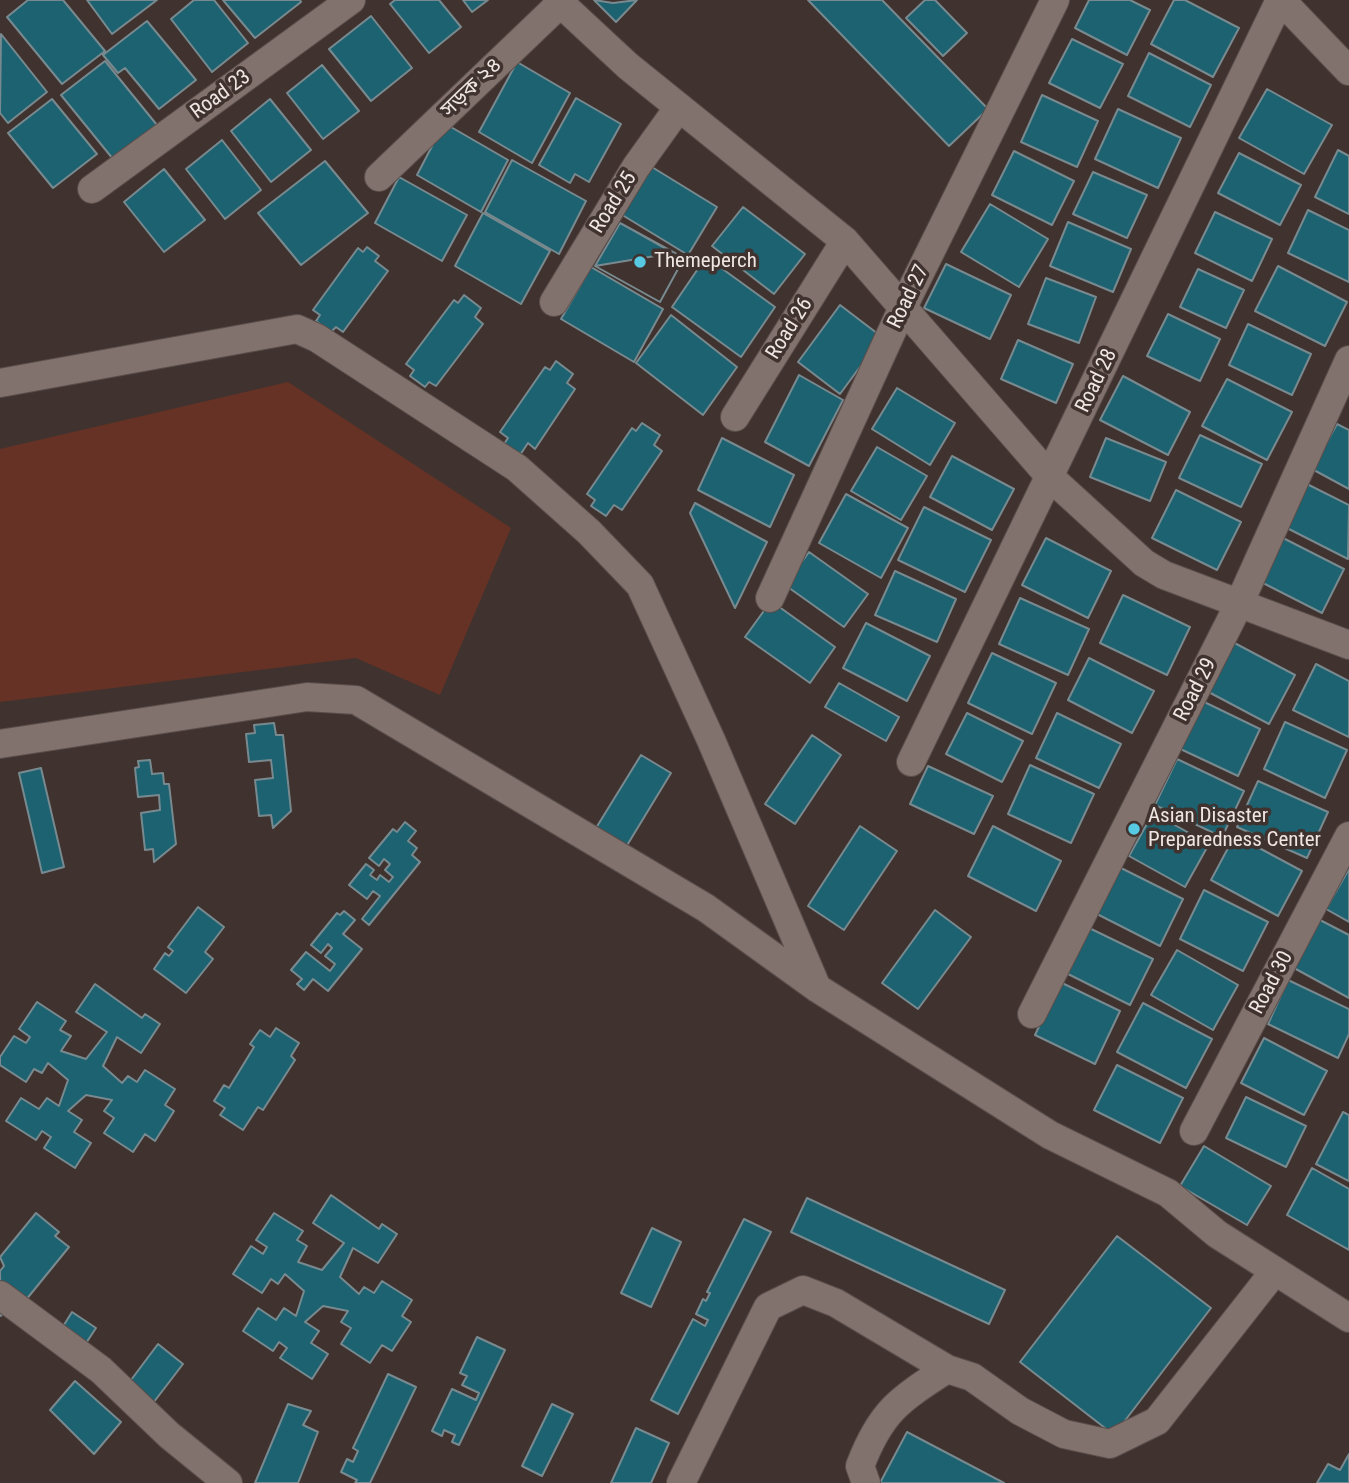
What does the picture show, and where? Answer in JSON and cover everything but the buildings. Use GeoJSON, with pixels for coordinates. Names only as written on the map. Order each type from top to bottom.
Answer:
{"type":"FeatureCollection","features":[{"type":"Feature","properties":{"kind":"street","name":"Road 23"},"geometry":{"type":"LineString","coordinates":[[92,189],[351,0]]}},
{"type":"Feature","properties":{"kind":"street","name":"Road 27"},"geometry":{"type":"LineString","coordinates":[[769,598],[903,307],[1055,0]]}},
{"type":"Feature","properties":{"kind":"street"},"geometry":{"type":"LineString","coordinates":[[1281,0],[1349,71]]}},
{"type":"Feature","properties":{"kind":"street","name":"Road 28"},"geometry":{"type":"LineString","coordinates":[[911,762],[1281,0]]}},
{"type":"Feature","properties":{"kind":"street"},"geometry":{"type":"LineString","coordinates":[[560,2],[679,107],[845,241],[1051,478],[1144,563],[1164,575],[1349,645]]}},
{"type":"Feature","properties":{"kind":"street","name":"সড়ক ২৪"},"geometry":{"type":"LineString","coordinates":[[379,177],[560,2]]}},
{"type":"Feature","properties":{"kind":"street","name":"Road 25"},"geometry":{"type":"LineString","coordinates":[[554,302],[636,167],[679,107]]}},
{"type":"Feature","properties":{"kind":"street","name":"Road 26"},"geometry":{"type":"LineString","coordinates":[[735,417],[845,241]]}},
{"type":"Feature","properties":{"kind":"street"},"geometry":{"type":"LineString","coordinates":[[0,383],[297,329],[317,338],[517,468],[589,533],[640,585],[711,740],[817,988]]}},
{"type":"Feature","properties":{"kind":"street","name":"Road 29"},"geometry":{"type":"LineString","coordinates":[[1032,1014],[1240,604],[1349,360]]}},
{"type":"Feature","properties":{"kind":"street"},"geometry":{"type":"LineString","coordinates":[[0,744],[307,697],[356,700],[706,908],[817,988],[1051,1135],[1168,1193],[1216,1234],[1349,1318]]}},
{"type":"Feature","properties":{"kind":"street","name":"Road 30"},"geometry":{"type":"LineString","coordinates":[[1194,1131],[1349,836]]}},
{"type":"Feature","properties":{"kind":"street"},"geometry":{"type":"LineString","coordinates":[[681,1483],[768,1307],[803,1290],[835,1303],[947,1369],[972,1377],[1020,1411],[1063,1434],[1110,1444],[1157,1421],[1274,1272]]}},
{"type":"Feature","properties":{"kind":"street"},"geometry":{"type":"LineString","coordinates":[[0,1295],[101,1370],[169,1435],[228,1483]]}},
{"type":"Feature","properties":{"kind":"street"},"geometry":{"type":"LineString","coordinates":[[866,1483],[860,1466],[873,1431],[904,1396],[947,1369]]}},
{"type":"Feature","properties":{"kind":"shaded area"},"geometry":{"type":"Polygon","coordinates":[[[288,382],[511,528],[440,695],[356,658],[0,702],[0,449],[288,382]]]}},
{"type":"Feature","properties":{"kind":"place","name":"Themeperch"},"geometry":{"type":"Point","coordinates":[640,262]}},
{"type":"Feature","properties":{"kind":"place","name":"Asian Disaster Preparedness Center"},"geometry":{"type":"Point","coordinates":[1134,829]}}]}
